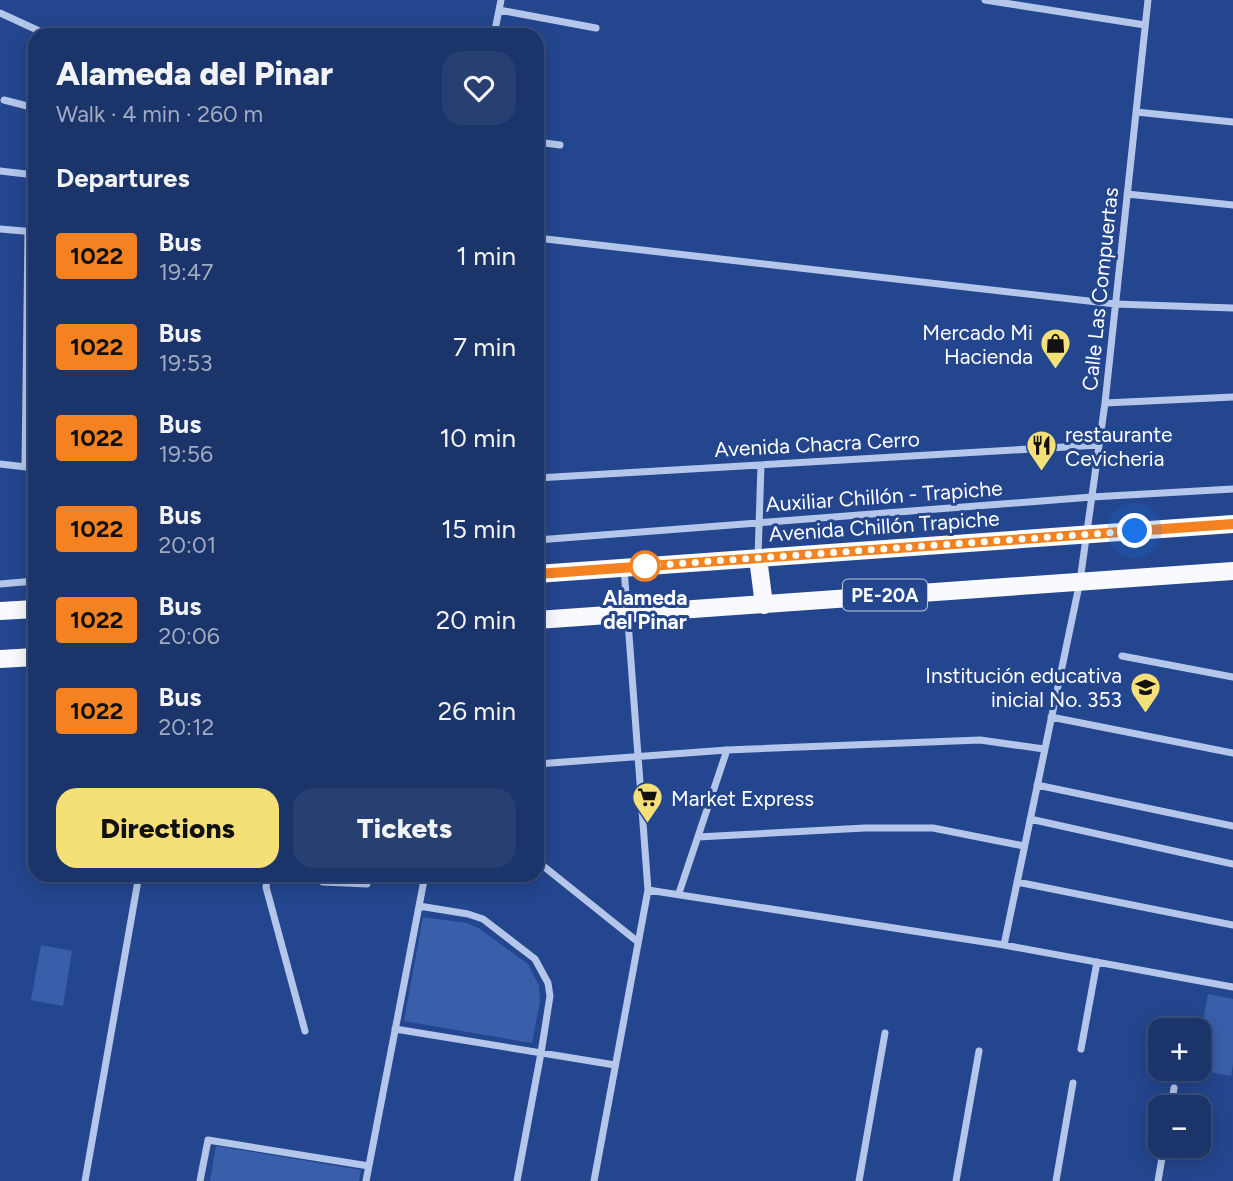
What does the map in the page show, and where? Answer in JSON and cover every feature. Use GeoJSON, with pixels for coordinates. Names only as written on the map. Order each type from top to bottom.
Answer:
{"type":"FeatureCollection","features":[{"type":"Feature","properties":{"kind":"main road","name":"Avenida Chillón Trapiche"},"geometry":{"type":"LineString","coordinates":[[544,574],[1233,524]]}},
{"type":"Feature","properties":{"kind":"main road"},"geometry":{"type":"LineString","coordinates":[[758,558],[764,605]]}},
{"type":"Feature","properties":{"kind":"main road","name":"PE-20A"},"geometry":{"type":"LineString","coordinates":[[544,620],[1233,570]]}},
{"type":"Feature","properties":{"kind":"main road"},"geometry":{"type":"LineString","coordinates":[[0,611],[28,609]]}},
{"type":"Feature","properties":{"kind":"main road"},"geometry":{"type":"LineString","coordinates":[[0,659],[28,657]]}},
{"type":"Feature","properties":{"kind":"street"},"geometry":{"type":"LineString","coordinates":[[495,28],[500,0]]}},
{"type":"Feature","properties":{"kind":"street"},"geometry":{"type":"LineString","coordinates":[[985,0],[1145,25]]}},
{"type":"Feature","properties":{"kind":"street","name":"Calle Las Compuertas"},"geometry":{"type":"LineString","coordinates":[[1004,944],[1080,581],[1105,403],[1148,0]]}},
{"type":"Feature","properties":{"kind":"street"},"geometry":{"type":"LineString","coordinates":[[499,10],[596,28]]}},
{"type":"Feature","properties":{"kind":"street"},"geometry":{"type":"LineString","coordinates":[[0,13],[33,28]]}},
{"type":"Feature","properties":{"kind":"street"},"geometry":{"type":"LineString","coordinates":[[4,100],[28,106]]}},
{"type":"Feature","properties":{"kind":"street"},"geometry":{"type":"LineString","coordinates":[[1136,112],[1233,122]]}},
{"type":"Feature","properties":{"kind":"street"},"geometry":{"type":"LineString","coordinates":[[544,143],[560,145]]}},
{"type":"Feature","properties":{"kind":"street"},"geometry":{"type":"LineString","coordinates":[[0,171],[28,174]]}},
{"type":"Feature","properties":{"kind":"street"},"geometry":{"type":"LineString","coordinates":[[1127,194],[1233,205]]}},
{"type":"Feature","properties":{"kind":"street"},"geometry":{"type":"LineString","coordinates":[[0,229],[28,232]]}},
{"type":"Feature","properties":{"kind":"street"},"geometry":{"type":"LineString","coordinates":[[544,239],[1115,304],[1233,308]]}},
{"type":"Feature","properties":{"kind":"street"},"geometry":{"type":"LineString","coordinates":[[25,467],[28,366]]}},
{"type":"Feature","properties":{"kind":"street"},"geometry":{"type":"LineString","coordinates":[[1105,403],[1233,397]]}},
{"type":"Feature","properties":{"kind":"street","name":"Avenida Chacra Cerro"},"geometry":{"type":"LineString","coordinates":[[544,478],[1099,444]]}},
{"type":"Feature","properties":{"kind":"street"},"geometry":{"type":"LineString","coordinates":[[0,464],[28,467]]}},
{"type":"Feature","properties":{"kind":"street"},"geometry":{"type":"LineString","coordinates":[[758,558],[761,465]]}},
{"type":"Feature","properties":{"kind":"street","name":"Auxiliar Chillón - Trapiche"},"geometry":{"type":"LineString","coordinates":[[544,539],[1233,489]]}},
{"type":"Feature","properties":{"kind":"street"},"geometry":{"type":"LineString","coordinates":[[594,1181],[648,890],[624,568]]}},
{"type":"Feature","properties":{"kind":"street"},"geometry":{"type":"LineString","coordinates":[[0,584],[28,582]]}},
{"type":"Feature","properties":{"kind":"street"},"geometry":{"type":"LineString","coordinates":[[1122,656],[1233,677]]}},
{"type":"Feature","properties":{"kind":"street"},"geometry":{"type":"LineString","coordinates":[[1051,718],[1233,753]]}},
{"type":"Feature","properties":{"kind":"street"},"geometry":{"type":"LineString","coordinates":[[544,764],[727,750],[979,740],[1044,749]]}},
{"type":"Feature","properties":{"kind":"street"},"geometry":{"type":"LineString","coordinates":[[679,893],[727,750]]}},
{"type":"Feature","properties":{"kind":"street"},"geometry":{"type":"LineString","coordinates":[[1037,785],[1233,826]]}},
{"type":"Feature","properties":{"kind":"street"},"geometry":{"type":"LineString","coordinates":[[1030,819],[1233,864]]}},
{"type":"Feature","properties":{"kind":"street"},"geometry":{"type":"LineString","coordinates":[[698,837],[865,828],[933,828],[1024,846]]}},
{"type":"Feature","properties":{"kind":"street"},"geometry":{"type":"LineString","coordinates":[[544,867],[638,942]]}},
{"type":"Feature","properties":{"kind":"street"},"geometry":{"type":"LineString","coordinates":[[85,1181],[138,882]]}},
{"type":"Feature","properties":{"kind":"street"},"geometry":{"type":"LineString","coordinates":[[267,882],[305,1031]]}},
{"type":"Feature","properties":{"kind":"street"},"geometry":{"type":"LineString","coordinates":[[323,882],[367,882]]}},
{"type":"Feature","properties":{"kind":"street"},"geometry":{"type":"LineString","coordinates":[[366,1181],[424,882]]}},
{"type":"Feature","properties":{"kind":"street"},"geometry":{"type":"LineString","coordinates":[[1017,882],[1233,925]]}},
{"type":"Feature","properties":{"kind":"street"},"geometry":{"type":"LineString","coordinates":[[648,890],[1004,944],[1233,987]]}},
{"type":"Feature","properties":{"kind":"street"},"geometry":{"type":"LineString","coordinates":[[419,906],[483,919],[535,959],[543,970],[550,996],[517,1181]]}},
{"type":"Feature","properties":{"kind":"street"},"geometry":{"type":"LineString","coordinates":[[1082,1049],[1097,962]]}},
{"type":"Feature","properties":{"kind":"street"},"geometry":{"type":"LineString","coordinates":[[395,1029],[615,1065]]}},
{"type":"Feature","properties":{"kind":"street"},"geometry":{"type":"LineString","coordinates":[[859,1181],[885,1033]]}},
{"type":"Feature","properties":{"kind":"street"},"geometry":{"type":"LineString","coordinates":[[956,1181],[979,1051]]}},
{"type":"Feature","properties":{"kind":"street"},"geometry":{"type":"LineString","coordinates":[[1056,1181],[1073,1083]]}},
{"type":"Feature","properties":{"kind":"street"},"geometry":{"type":"LineString","coordinates":[[1173,1095],[1174,1088]]}},
{"type":"Feature","properties":{"kind":"street"},"geometry":{"type":"LineString","coordinates":[[200,1181],[208,1140],[369,1166]]}},
{"type":"Feature","properties":{"kind":"street"},"geometry":{"type":"LineString","coordinates":[[1158,1181],[1162,1158]]}},
{"type":"Feature","properties":{"kind":"shaded area"},"geometry":{"type":"Polygon","coordinates":[[[423,917],[467,923],[480,929],[528,964],[539,986],[540,1001],[532,1043],[404,1021],[423,917]]]}},
{"type":"Feature","properties":{"kind":"shaded area"},"geometry":{"type":"Polygon","coordinates":[[[41,945],[72,951],[63,1006],[31,1000],[41,945]]]}},
{"type":"Feature","properties":{"kind":"shaded area"},"geometry":{"type":"Polygon","coordinates":[[[1208,994],[1233,999],[1231,1076],[1211,1072],[1211,1018],[1204,1018],[1208,994]]]}},
{"type":"Feature","properties":{"kind":"shaded area"},"geometry":{"type":"Polygon","coordinates":[[[216,1146],[361,1170],[359,1181],[210,1181],[216,1146]]]}},
{"type":"Feature","properties":{"kind":"bus line","name":"1022"},"geometry":{"type":"LineString","coordinates":[[544,573],[1233,524]]}},
{"type":"Feature","properties":{"kind":"place","name":"Mercado Mi Hacienda"},"geometry":{"type":"Point","coordinates":[1056,371]}},
{"type":"Feature","properties":{"kind":"place","name":"restaurante Cevicheria"},"geometry":{"type":"Point","coordinates":[1042,473]}},
{"type":"Feature","properties":{"kind":"place","name":"Alameda del Pinar"},"geometry":{"type":"Point","coordinates":[645,566]}},
{"type":"Feature","properties":{"kind":"place","name":"Institución educativa inicial No. 353"},"geometry":{"type":"Point","coordinates":[1145,714]}},
{"type":"Feature","properties":{"kind":"place","name":"Market Express"},"geometry":{"type":"Point","coordinates":[648,825]}},
{"type":"Feature","properties":{"kind":"route"},"geometry":{"type":"LineString","coordinates":[[645,566],[1135,531]]}}]}
